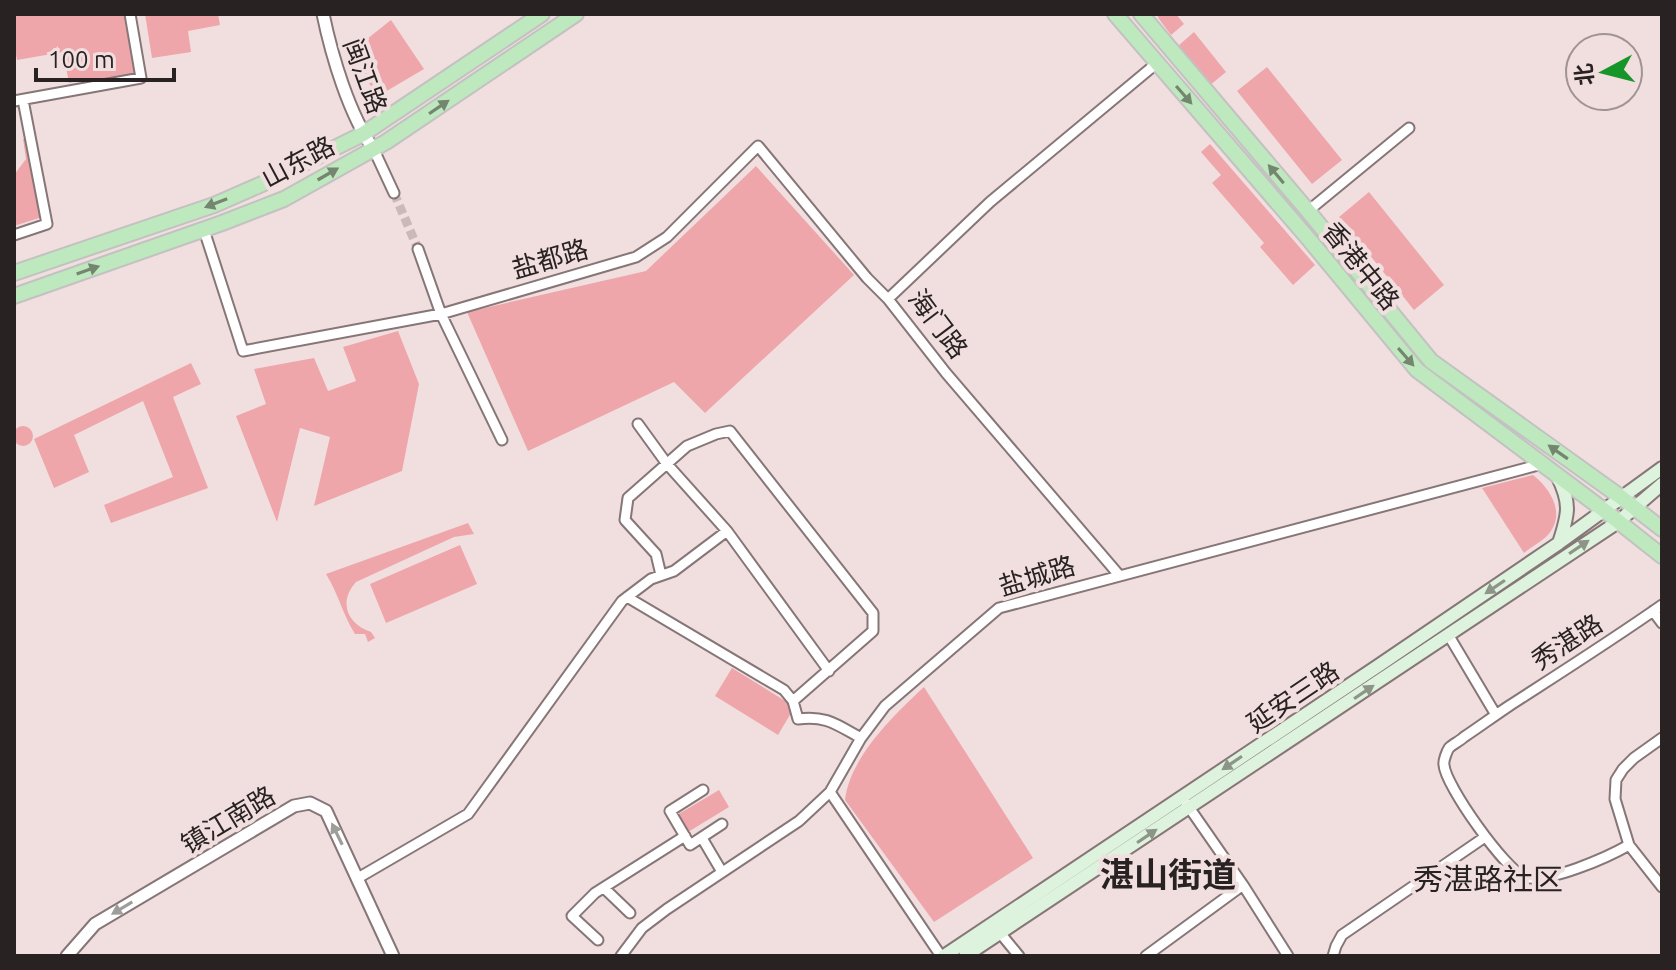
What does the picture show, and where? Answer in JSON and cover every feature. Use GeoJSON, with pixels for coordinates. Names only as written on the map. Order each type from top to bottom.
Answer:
{"type":"FeatureCollection","features":[{"type":"Feature","properties":{"kind":"main road","name":"山东路"},"geometry":{"type":"LineString","coordinates":[[14,273],[214,205],[262,184],[363,134],[542,14]]}},
{"type":"Feature","properties":{"kind":"main road","name":"山东路"},"geometry":{"type":"LineString","coordinates":[[14,296],[284,199],[374,150],[576,14]]}},
{"type":"Feature","properties":{"kind":"main road","name":"香港中路"},"geometry":{"type":"LineString","coordinates":[[1115,14],[1417,370],[1662,556]]}},
{"type":"Feature","properties":{"kind":"main road","name":"香港中路"},"geometry":{"type":"LineString","coordinates":[[1141,14],[1431,361],[1662,529]]}},
{"type":"Feature","properties":{"kind":"main road","name":"延安三路"},"geometry":{"type":"LineString","coordinates":[[942,956],[996,929],[1185,803],[1605,511],[1662,468]]}},
{"type":"Feature","properties":{"kind":"main road"},"geometry":{"type":"LineString","coordinates":[[1557,475],[1568,496],[1567,521],[1559,543]]}},
{"type":"Feature","properties":{"kind":"main road","name":"延安三路"},"geometry":{"type":"LineString","coordinates":[[1185,803],[1449,636],[1618,522],[1662,484]]}},
{"type":"Feature","properties":{"kind":"main road","name":"延安三路"},"geometry":{"type":"LineString","coordinates":[[965,956],[996,929]]}},
{"type":"Feature","properties":{"kind":"street"},"geometry":{"type":"LineString","coordinates":[[14,235],[47,224],[19,101],[141,78],[130,14]]}},
{"type":"Feature","properties":{"kind":"street","name":"闽江路"},"geometry":{"type":"LineString","coordinates":[[323,14],[331,53],[363,134],[374,150]]}},
{"type":"Feature","properties":{"kind":"street","name":"海门路"},"geometry":{"type":"LineString","coordinates":[[1119,575],[956,385],[888,299],[990,202],[1157,63]]}},
{"type":"Feature","properties":{"kind":"street"},"geometry":{"type":"LineString","coordinates":[[1308,211],[1409,128]]}},
{"type":"Feature","properties":{"kind":"street","name":"盐都路"},"geometry":{"type":"LineString","coordinates":[[204,230],[243,351],[441,314],[636,257],[667,237],[758,146],[867,278],[888,299]]}},
{"type":"Feature","properties":{"kind":"street"},"geometry":{"type":"LineString","coordinates":[[374,150],[394,193]]}},
{"type":"Feature","properties":{"kind":"street"},"geometry":{"type":"LineString","coordinates":[[418,249],[441,314],[502,440]]}},
{"type":"Feature","properties":{"kind":"street"},"geometry":{"type":"LineString","coordinates":[[638,424],[667,464],[727,531],[829,671]]}},
{"type":"Feature","properties":{"kind":"street"},"geometry":{"type":"LineString","coordinates":[[661,575],[656,554],[625,520],[628,498],[687,446],[730,431],[873,613],[873,631],[793,701]]}},
{"type":"Feature","properties":{"kind":"street","name":"盐城路"},"geometry":{"type":"LineString","coordinates":[[621,956],[642,928],[799,821],[830,792],[861,738],[885,706],[999,608],[1542,464]]}},
{"type":"Feature","properties":{"kind":"street"},"geometry":{"type":"LineString","coordinates":[[358,878],[468,814],[622,601],[651,579],[674,571],[727,531]]}},
{"type":"Feature","properties":{"kind":"street"},"geometry":{"type":"LineString","coordinates":[[627,597],[784,690],[793,701],[798,719],[825,719],[861,738]]}},
{"type":"Feature","properties":{"kind":"street","name":"秀湛路"},"geometry":{"type":"LineString","coordinates":[[1629,845],[1579,867],[1556,874],[1524,877],[1485,837],[1450,783],[1443,764],[1448,749],[1662,605]]}},
{"type":"Feature","properties":{"kind":"street"},"geometry":{"type":"LineString","coordinates":[[1653,611],[1662,623]]}},
{"type":"Feature","properties":{"kind":"street"},"geometry":{"type":"LineString","coordinates":[[1449,636],[1496,715]]}},
{"type":"Feature","properties":{"kind":"street"},"geometry":{"type":"LineString","coordinates":[[1662,738],[1623,769],[1616,780],[1615,799],[1629,845],[1662,887]]}},
{"type":"Feature","properties":{"kind":"street"},"geometry":{"type":"LineString","coordinates":[[703,790],[670,811],[690,845],[722,824]]}},
{"type":"Feature","properties":{"kind":"street"},"geometry":{"type":"LineString","coordinates":[[830,792],[942,956]]}},
{"type":"Feature","properties":{"kind":"street","name":"镇江南路"},"geometry":{"type":"LineString","coordinates":[[67,956],[95,924],[294,806],[310,803],[326,811],[393,956]]}},
{"type":"Feature","properties":{"kind":"street"},"geometry":{"type":"LineString","coordinates":[[1185,803],[1288,956]]}},
{"type":"Feature","properties":{"kind":"street"},"geometry":{"type":"LineString","coordinates":[[598,940],[572,916],[595,893],[685,836]]}},
{"type":"Feature","properties":{"kind":"street"},"geometry":{"type":"LineString","coordinates":[[1333,956],[1342,935],[1485,837]]}},
{"type":"Feature","properties":{"kind":"street"},"geometry":{"type":"LineString","coordinates":[[702,838],[722,872]]}},
{"type":"Feature","properties":{"kind":"street"},"geometry":{"type":"LineString","coordinates":[[1146,956],[1243,885]]}},
{"type":"Feature","properties":{"kind":"street"},"geometry":{"type":"LineString","coordinates":[[604,888],[630,913]]}},
{"type":"Feature","properties":{"kind":"street"},"geometry":{"type":"LineString","coordinates":[[996,929],[1019,956]]}},
{"type":"Feature","properties":{"kind":"shaded area"},"geometry":{"type":"Polygon","coordinates":[[[14,14],[127,14],[138,74],[82,85],[81,80],[69,83],[63,52],[17,60],[14,14]]]}},
{"type":"Feature","properties":{"kind":"shaded area"},"geometry":{"type":"Polygon","coordinates":[[[145,14],[218,14],[220,25],[188,31],[191,52],[152,58],[145,14]]]}},
{"type":"Feature","properties":{"kind":"shaded area"},"geometry":{"type":"Polygon","coordinates":[[[1157,14],[1176,14],[1184,24],[1171,35],[1157,14]]]}},
{"type":"Feature","properties":{"kind":"shaded area"},"geometry":{"type":"Polygon","coordinates":[[[391,20],[424,69],[385,92],[371,86],[348,54],[391,20]]]}},
{"type":"Feature","properties":{"kind":"shaded area"},"geometry":{"type":"Polygon","coordinates":[[[1194,32],[1226,72],[1209,86],[1178,46],[1194,32]]]}},
{"type":"Feature","properties":{"kind":"shaded area"},"geometry":{"type":"Polygon","coordinates":[[[1267,67],[1342,160],[1312,184],[1237,91],[1267,67]]]}},
{"type":"Feature","properties":{"kind":"shaded area"},"geometry":{"type":"Polygon","coordinates":[[[29,138],[41,215],[14,226],[14,175],[26,159],[23,139],[29,138]]]}},
{"type":"Feature","properties":{"kind":"shaded area"},"geometry":{"type":"Polygon","coordinates":[[[1210,144],[1315,265],[1293,285],[1260,247],[1264,243],[1212,183],[1221,175],[1201,152],[1210,144]]]}},
{"type":"Feature","properties":{"kind":"shaded area"},"geometry":{"type":"Polygon","coordinates":[[[756,166],[854,275],[705,413],[674,382],[528,451],[467,312],[646,271],[756,166]]]}},
{"type":"Feature","properties":{"kind":"shaded area"},"geometry":{"type":"Polygon","coordinates":[[[1369,192],[1444,285],[1414,310],[1339,217],[1369,192]]]}},
{"type":"Feature","properties":{"kind":"shaded area"},"geometry":{"type":"Polygon","coordinates":[[[398,331],[419,384],[402,471],[314,506],[330,437],[300,428],[277,522],[236,416],[266,404],[254,369],[314,358],[328,391],[356,381],[343,347],[398,331]]]}},
{"type":"Feature","properties":{"kind":"shaded area"},"geometry":{"type":"Polygon","coordinates":[[[191,363],[201,384],[173,397],[208,488],[111,523],[104,505],[173,477],[143,401],[74,435],[89,472],[54,488],[34,439],[191,363]]]}},
{"type":"Feature","properties":{"kind":"shaded area"},"geometry":{"type":"Polygon","coordinates":[[[23,426],[30,429],[33,436],[30,443],[23,446],[16,443],[13,436],[16,429],[23,426]]]}},
{"type":"Feature","properties":{"kind":"shaded area"},"geometry":{"type":"Polygon","coordinates":[[[1533,475],[1551,496],[1556,521],[1546,537],[1524,553],[1482,488],[1533,475]]]}},
{"type":"Feature","properties":{"kind":"shaded area"},"geometry":{"type":"Polygon","coordinates":[[[468,523],[474,534],[454,537],[356,582],[347,597],[348,612],[356,624],[371,632],[375,638],[368,642],[365,634],[355,634],[326,574],[468,523]]]}},
{"type":"Feature","properties":{"kind":"shaded area"},"geometry":{"type":"Polygon","coordinates":[[[460,545],[477,584],[386,623],[370,584],[460,545]]]}},
{"type":"Feature","properties":{"kind":"shaded area"},"geometry":{"type":"Polygon","coordinates":[[[732,668],[790,704],[791,713],[778,735],[715,696],[732,668]]]}},
{"type":"Feature","properties":{"kind":"shaded area"},"geometry":{"type":"Polygon","coordinates":[[[924,687],[1033,858],[934,922],[845,800],[855,768],[864,753],[887,724],[924,687]]]}},
{"type":"Feature","properties":{"kind":"shaded area"},"geometry":{"type":"Polygon","coordinates":[[[719,790],[729,807],[688,832],[677,815],[719,790]]]}},
{"type":"Feature","properties":{"kind":"tunnel"},"geometry":{"type":"LineString","coordinates":[[394,193],[418,249]]}},
{"type":"Feature","properties":{"kind":"district","name":"湛山街道"},"geometry":{"type":"Point","coordinates":[1168,875]}},
{"type":"Feature","properties":{"kind":"district","name":"秀湛路社区"},"geometry":{"type":"Point","coordinates":[1488,880]}}]}
